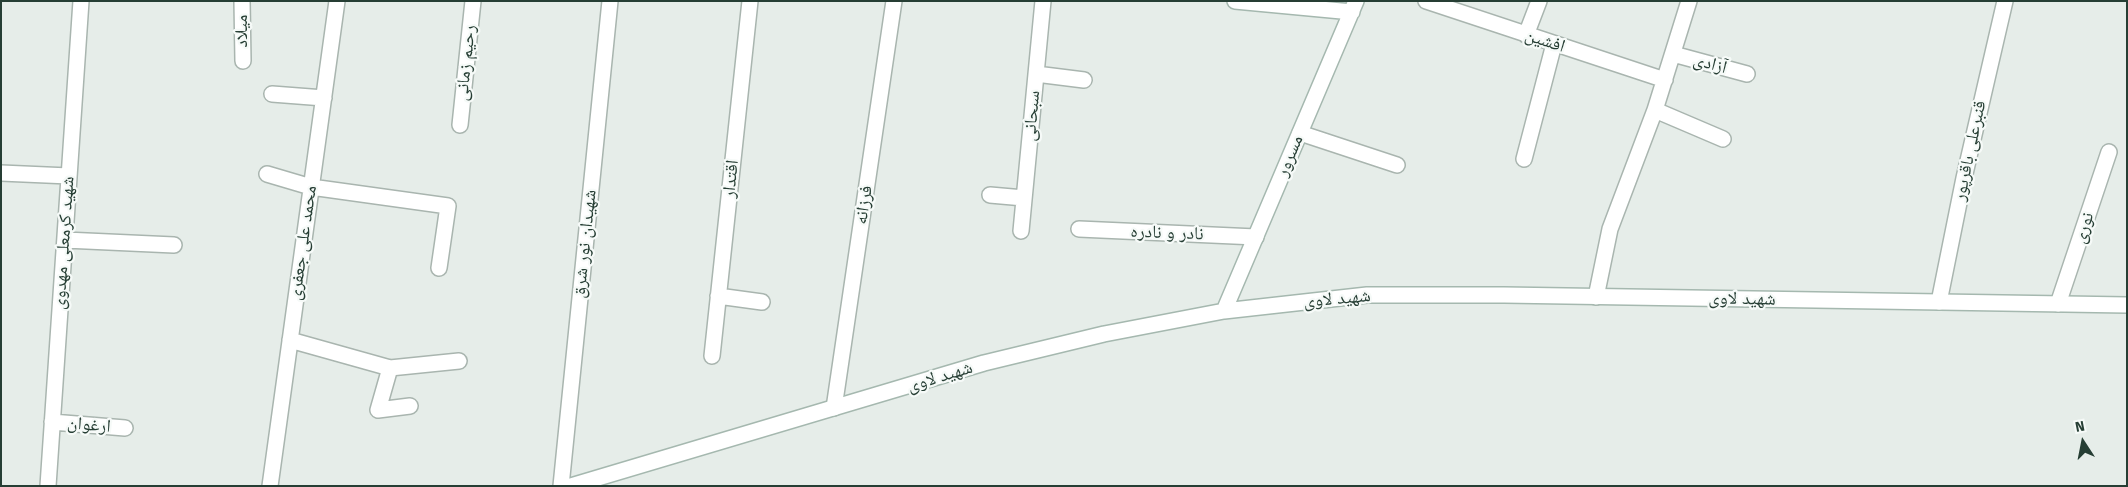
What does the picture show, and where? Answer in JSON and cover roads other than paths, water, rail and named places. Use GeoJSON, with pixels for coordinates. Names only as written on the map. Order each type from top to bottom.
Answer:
{"type":"FeatureCollection","features":[{"type":"Feature","properties":{"kind":"street","name":"شهید کرمعلی مهدوی"},"geometry":{"type":"LineString","coordinates":[[48,486],[81,1]]}},
{"type":"Feature","properties":{"kind":"street","name":"میلاد"},"geometry":{"type":"LineString","coordinates":[[242,1],[242,61]]}},
{"type":"Feature","properties":{"kind":"street","name":"محمد علی جعفری"},"geometry":{"type":"LineString","coordinates":[[270,486],[337,1]]}},
{"type":"Feature","properties":{"kind":"street","name":"رحیم زمانی"},"geometry":{"type":"LineString","coordinates":[[460,125],[473,1]]}},
{"type":"Feature","properties":{"kind":"street","name":"شهیدان نور شرق"},"geometry":{"type":"LineString","coordinates":[[561,486],[610,1]]}},
{"type":"Feature","properties":{"kind":"street","name":"اقتدار"},"geometry":{"type":"LineString","coordinates":[[712,356],[750,1]]}},
{"type":"Feature","properties":{"kind":"street","name":"فرزانه"},"geometry":{"type":"LineString","coordinates":[[834,408],[894,1]]}},
{"type":"Feature","properties":{"kind":"street","name":"سبحانی"},"geometry":{"type":"LineString","coordinates":[[1021,231],[1043,1]]}},
{"type":"Feature","properties":{"kind":"street"},"geometry":{"type":"LineString","coordinates":[[1235,1],[1354,7]]}},
{"type":"Feature","properties":{"kind":"street","name":"افشین"},"geometry":{"type":"LineString","coordinates":[[1426,1],[1665,80]]}},
{"type":"Feature","properties":{"kind":"street"},"geometry":{"type":"LineString","coordinates":[[1526,35],[1539,1]]}},
{"type":"Feature","properties":{"kind":"street"},"geometry":{"type":"LineString","coordinates":[[1596,297],[1610,229],[1655,110],[1689,1]]}},
{"type":"Feature","properties":{"kind":"street","name":"قنبرعلی باقرپور"},"geometry":{"type":"LineString","coordinates":[[1940,302],[1964,178],[2005,1]]}},
{"type":"Feature","properties":{"kind":"street","name":"مسرور"},"geometry":{"type":"LineString","coordinates":[[1224,311],[1354,7]]}},
{"type":"Feature","properties":{"kind":"street"},"geometry":{"type":"LineString","coordinates":[[1524,159],[1554,44]]}},
{"type":"Feature","properties":{"kind":"street","name":"آزادی"},"geometry":{"type":"LineString","coordinates":[[1673,54],[1747,74]]}},
{"type":"Feature","properties":{"kind":"street"},"geometry":{"type":"LineString","coordinates":[[1036,74],[1084,80]]}},
{"type":"Feature","properties":{"kind":"street"},"geometry":{"type":"LineString","coordinates":[[272,94],[324,98]]}},
{"type":"Feature","properties":{"kind":"street"},"geometry":{"type":"LineString","coordinates":[[1655,110],[1722,139]]}},
{"type":"Feature","properties":{"kind":"street"},"geometry":{"type":"LineString","coordinates":[[1300,133],[1397,165]]}},
{"type":"Feature","properties":{"kind":"street","name":"نوری"},"geometry":{"type":"LineString","coordinates":[[2058,304],[2109,152]]}},
{"type":"Feature","properties":{"kind":"street"},"geometry":{"type":"LineString","coordinates":[[1,173],[69,176]]}},
{"type":"Feature","properties":{"kind":"street"},"geometry":{"type":"LineString","coordinates":[[267,174],[311,186],[448,206],[439,268]]}},
{"type":"Feature","properties":{"kind":"street"},"geometry":{"type":"LineString","coordinates":[[990,196],[1024,198]]}},
{"type":"Feature","properties":{"kind":"street","name":"نادر و نادره"},"geometry":{"type":"LineString","coordinates":[[1078,229],[1256,237]]}},
{"type":"Feature","properties":{"kind":"street"},"geometry":{"type":"LineString","coordinates":[[65,240],[174,245]]}},
{"type":"Feature","properties":{"kind":"street","name":"شهید لاوی"},"geometry":{"type":"LineString","coordinates":[[571,486],[994,361],[1104,334],[1224,311],[1367,295],[2127,305]]}},
{"type":"Feature","properties":{"kind":"street"},"geometry":{"type":"LineString","coordinates":[[718,296],[762,302]]}},
{"type":"Feature","properties":{"kind":"street"},"geometry":{"type":"LineString","coordinates":[[290,340],[390,368],[459,361]]}},
{"type":"Feature","properties":{"kind":"street"},"geometry":{"type":"LineString","coordinates":[[390,368],[378,410],[410,406]]}},
{"type":"Feature","properties":{"kind":"street","name":"ارغوان"},"geometry":{"type":"LineString","coordinates":[[52,422],[125,428]]}}]}
